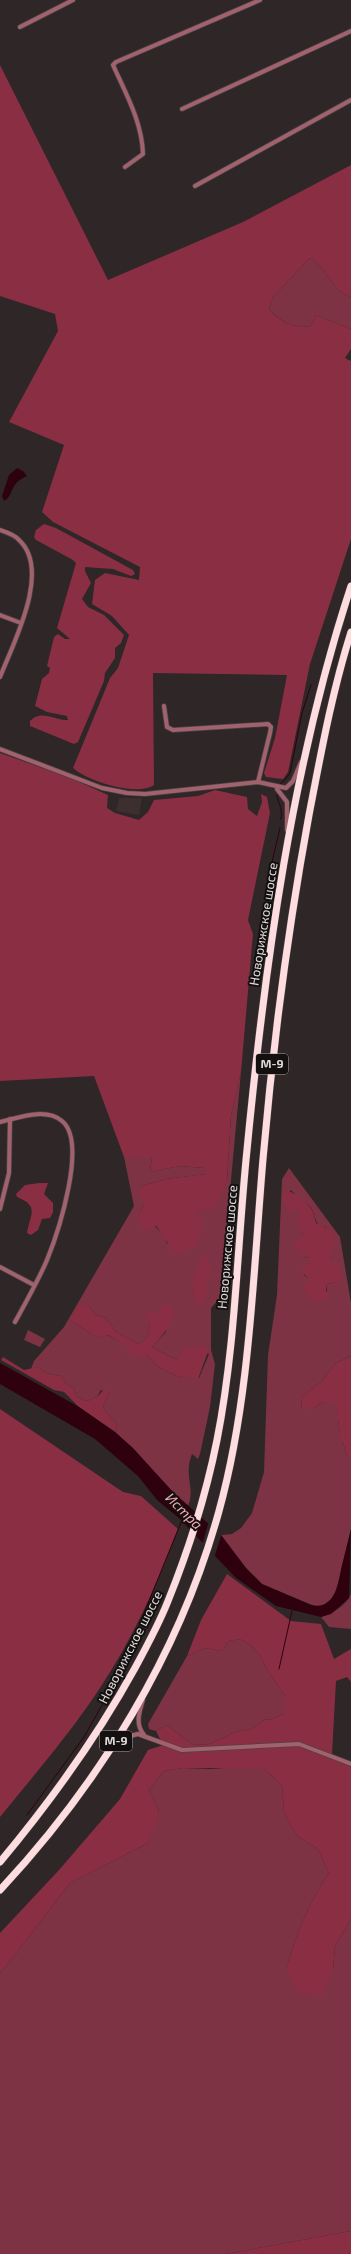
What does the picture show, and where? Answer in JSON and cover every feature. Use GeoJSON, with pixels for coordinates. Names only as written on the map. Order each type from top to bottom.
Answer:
{"type":"FeatureCollection","features":[{"type":"Feature","properties":{"kind":"highway","name":"Новорижское шоссе"},"geometry":{"type":"LineString","coordinates":[[0,1862],[64,1781],[109,1714],[156,1628],[182,1564],[208,1477],[222,1416],[230,1352],[251,1102],[269,964],[286,856],[310,733],[333,641],[351,586]]}},
{"type":"Feature","properties":{"kind":"highway","name":"М-9"},"geometry":{"type":"LineString","coordinates":[[0,1890],[44,1839],[108,1752],[145,1690],[183,1616],[200,1572],[226,1485],[233,1455],[243,1390],[266,1115],[285,964],[317,773],[337,682],[351,632]]}},
{"type":"Feature","properties":{"kind":"street"},"geometry":{"type":"LineString","coordinates":[[20,27],[73,0]]}},
{"type":"Feature","properties":{"kind":"street"},"geometry":{"type":"LineString","coordinates":[[125,167],[143,154],[143,140],[136,116],[113,65],[116,62],[260,0]]}},
{"type":"Feature","properties":{"kind":"street"},"geometry":{"type":"LineString","coordinates":[[182,109],[351,30]]}},
{"type":"Feature","properties":{"kind":"street"},"geometry":{"type":"LineString","coordinates":[[195,186],[351,100]]}},
{"type":"Feature","properties":{"kind":"street"},"geometry":{"type":"LineString","coordinates":[[0,530],[19,540],[29,558],[33,588],[0,677]]}},
{"type":"Feature","properties":{"kind":"street"},"geometry":{"type":"LineString","coordinates":[[0,615],[21,623]]}},
{"type":"Feature","properties":{"kind":"street"},"geometry":{"type":"LineString","coordinates":[[164,706],[167,727],[173,730],[268,724],[270,733],[258,782]]}},
{"type":"Feature","properties":{"kind":"street"},"geometry":{"type":"LineString","coordinates":[[0,749],[102,788],[127,793],[145,794],[258,782],[275,787],[286,788],[293,781],[310,733]]}},
{"type":"Feature","properties":{"kind":"street"},"geometry":{"type":"LineString","coordinates":[[275,787],[285,797],[288,808],[286,856]]}},
{"type":"Feature","properties":{"kind":"street"},"geometry":{"type":"LineString","coordinates":[[0,1122],[40,1114],[49,1115],[62,1120],[67,1126],[72,1140],[70,1172],[61,1221],[50,1252],[15,1322]]}},
{"type":"Feature","properties":{"kind":"street"},"geometry":{"type":"LineString","coordinates":[[0,1209],[9,1173],[10,1119]]}},
{"type":"Feature","properties":{"kind":"street"},"geometry":{"type":"LineString","coordinates":[[0,1267],[34,1285]]}},
{"type":"Feature","properties":{"kind":"street"},"geometry":{"type":"LineString","coordinates":[[144,1735],[138,1726],[138,1722],[145,1690]]}},
{"type":"Feature","properties":{"kind":"street"},"geometry":{"type":"LineString","coordinates":[[108,1752],[132,1734],[144,1735],[167,1746],[182,1750],[299,1744],[351,1764]]}},
{"type":"Feature","properties":{"kind":"shaded area"},"geometry":{"type":"Polygon","coordinates":[[[0,65],[108,280],[243,222],[351,165],[351,297],[338,289],[320,266],[310,258],[273,297],[269,309],[278,318],[288,324],[305,327],[311,326],[316,315],[351,329],[351,349],[345,358],[351,361],[351,539],[310,664],[288,772],[283,779],[266,777],[264,773],[275,738],[287,675],[153,673],[154,785],[136,789],[112,786],[89,778],[73,768],[110,678],[118,668],[129,635],[112,616],[92,604],[95,580],[105,573],[139,580],[140,567],[53,522],[42,512],[64,445],[9,422],[58,331],[55,314],[0,296],[0,65]]]}},
{"type":"Feature","properties":{"kind":"shaded area"},"geometry":{"type":"Polygon","coordinates":[[[310,258],[320,266],[338,289],[351,297],[351,329],[316,315],[311,326],[305,327],[288,324],[278,318],[269,309],[273,297],[310,258]]]}},
{"type":"Feature","properties":{"kind":"shaded area"},"geometry":{"type":"Polygon","coordinates":[[[44,524],[56,528],[133,570],[135,574],[131,576],[113,569],[85,567],[85,571],[91,583],[82,599],[88,607],[104,615],[124,635],[121,643],[115,648],[115,658],[105,673],[104,681],[78,742],[74,744],[30,726],[30,721],[43,715],[68,720],[67,716],[47,712],[35,706],[42,679],[49,673],[50,668],[47,666],[54,637],[58,634],[65,639],[70,639],[57,628],[76,563],[36,540],[34,537],[36,530],[44,524]]]}},
{"type":"Feature","properties":{"kind":"shaded area"},"geometry":{"type":"Polygon","coordinates":[[[0,753],[71,778],[108,795],[107,808],[115,813],[139,820],[148,812],[154,800],[198,796],[215,790],[247,797],[248,809],[257,816],[262,802],[261,794],[267,797],[270,813],[248,920],[253,934],[241,1072],[231,1115],[227,1182],[219,1200],[213,1208],[196,1211],[203,1223],[196,1248],[188,1249],[175,1254],[156,1226],[146,1230],[139,1225],[140,1212],[144,1204],[138,1193],[142,1186],[166,1179],[206,1174],[204,1168],[180,1166],[150,1172],[152,1157],[124,1157],[94,1076],[0,1081],[0,753]]]}},
{"type":"Feature","properties":{"kind":"shaded area"},"geometry":{"type":"Polygon","coordinates":[[[119,798],[142,798],[139,815],[116,811],[119,798]]]}},
{"type":"Feature","properties":{"kind":"shaded area"},"geometry":{"type":"Polygon","coordinates":[[[241,1072],[221,1288],[219,1299],[211,1308],[211,1350],[215,1364],[210,1407],[200,1454],[198,1459],[192,1454],[190,1462],[189,1476],[191,1493],[188,1506],[115,1432],[117,1425],[103,1407],[109,1393],[101,1390],[97,1397],[87,1401],[77,1397],[73,1387],[67,1385],[61,1376],[46,1373],[38,1367],[31,1369],[34,1361],[64,1327],[134,1206],[124,1157],[152,1157],[150,1172],[180,1166],[204,1168],[207,1174],[166,1179],[142,1186],[144,1204],[140,1212],[164,1235],[167,1244],[195,1211],[227,1182],[231,1115],[241,1072]],[[167,1302],[149,1321],[147,1337],[139,1344],[116,1332],[106,1318],[96,1315],[89,1306],[70,1320],[98,1338],[107,1335],[147,1355],[158,1367],[177,1376],[199,1378],[209,1354],[197,1348],[177,1360],[152,1347],[166,1332],[167,1302]]]}},
{"type":"Feature","properties":{"kind":"shaded area"},"geometry":{"type":"Polygon","coordinates":[[[289,1168],[340,1237],[351,1303],[351,1356],[336,1363],[321,1382],[301,1397],[302,1409],[313,1409],[322,1402],[333,1401],[337,1411],[340,1432],[347,1458],[351,1459],[351,1529],[338,1589],[331,1599],[325,1604],[317,1607],[262,1584],[246,1568],[221,1535],[232,1534],[241,1528],[252,1513],[264,1472],[268,1355],[277,1295],[282,1179],[289,1168]],[[291,1190],[283,1199],[286,1206],[300,1210],[305,1257],[310,1258],[310,1263],[304,1275],[308,1278],[308,1292],[311,1298],[327,1300],[327,1284],[338,1282],[330,1257],[331,1251],[326,1227],[317,1223],[311,1208],[291,1190]]]}},
{"type":"Feature","properties":{"kind":"shaded area"},"geometry":{"type":"Polygon","coordinates":[[[48,1183],[44,1194],[53,1203],[53,1212],[50,1218],[42,1219],[38,1230],[31,1235],[27,1233],[32,1212],[31,1208],[29,1204],[17,1197],[16,1194],[25,1185],[48,1183]]]}},
{"type":"Feature","properties":{"kind":"shaded area"},"geometry":{"type":"Polygon","coordinates":[[[285,1190],[296,1195],[310,1207],[313,1211],[316,1223],[331,1230],[336,1241],[330,1257],[333,1263],[339,1265],[341,1276],[338,1282],[327,1284],[326,1291],[330,1295],[327,1300],[315,1302],[303,1289],[308,1278],[300,1270],[310,1263],[310,1258],[300,1254],[295,1246],[294,1243],[303,1235],[298,1221],[300,1210],[288,1211],[282,1199],[285,1190]]]}},
{"type":"Feature","properties":{"kind":"shaded area"},"geometry":{"type":"Polygon","coordinates":[[[207,1256],[211,1266],[205,1302],[201,1307],[196,1302],[194,1297],[193,1283],[196,1269],[201,1257],[207,1256]]]}},
{"type":"Feature","properties":{"kind":"shaded area"},"geometry":{"type":"Polygon","coordinates":[[[166,1302],[174,1311],[173,1317],[166,1331],[152,1347],[177,1360],[185,1347],[196,1348],[200,1344],[209,1349],[198,1379],[177,1376],[158,1367],[147,1355],[142,1357],[131,1355],[125,1345],[108,1335],[98,1338],[70,1320],[78,1305],[89,1306],[96,1315],[106,1318],[116,1332],[139,1344],[145,1340],[149,1331],[149,1321],[145,1318],[146,1313],[156,1313],[166,1302]]]}},
{"type":"Feature","properties":{"kind":"shaded area"},"geometry":{"type":"Polygon","coordinates":[[[28,1330],[45,1339],[40,1347],[24,1340],[28,1330]]]}},
{"type":"Feature","properties":{"kind":"shaded area"},"geometry":{"type":"Polygon","coordinates":[[[351,1356],[351,1459],[347,1459],[333,1402],[322,1402],[313,1409],[302,1409],[301,1397],[321,1382],[336,1363],[351,1356]]]}},
{"type":"Feature","properties":{"kind":"shaded area"},"geometry":{"type":"Polygon","coordinates":[[[3,1357],[24,1370],[38,1367],[46,1373],[61,1376],[67,1385],[73,1387],[77,1397],[87,1401],[97,1397],[106,1387],[109,1393],[103,1407],[117,1425],[115,1432],[79,1407],[64,1392],[54,1390],[1,1360],[3,1357]]]}},
{"type":"Feature","properties":{"kind":"shaded area"},"geometry":{"type":"Polygon","coordinates":[[[0,1409],[123,1492],[141,1496],[178,1529],[164,1565],[131,1635],[100,1689],[73,1726],[0,1817],[0,1409]]]}},
{"type":"Feature","properties":{"kind":"shaded area"},"geometry":{"type":"Polygon","coordinates":[[[227,1574],[291,1621],[321,1624],[334,1659],[351,1649],[351,1682],[347,1677],[336,1681],[332,1754],[351,1762],[351,1919],[335,1946],[333,1971],[323,1995],[298,1992],[286,1969],[304,1919],[315,1895],[329,1873],[318,1849],[297,1836],[284,1812],[282,1785],[263,1768],[183,1768],[164,1771],[149,1790],[159,1812],[156,1826],[148,1843],[70,1883],[0,1974],[0,1933],[59,1870],[120,1799],[148,1750],[163,1745],[156,1731],[167,1725],[193,1745],[210,1744],[235,1732],[252,1729],[264,1720],[273,1719],[285,1713],[285,1696],[266,1668],[261,1657],[252,1646],[240,1639],[229,1641],[222,1651],[205,1648],[187,1656],[201,1620],[227,1574]]]}},
{"type":"Feature","properties":{"kind":"shaded area"},"geometry":{"type":"Polygon","coordinates":[[[351,1594],[351,1629],[329,1627],[321,1617],[330,1614],[339,1608],[346,1602],[351,1594]]]}},
{"type":"Feature","properties":{"kind":"shaded area"},"geometry":{"type":"Polygon","coordinates":[[[240,1639],[252,1646],[261,1657],[266,1668],[285,1696],[285,1713],[273,1719],[264,1720],[252,1729],[235,1732],[210,1744],[193,1745],[167,1725],[156,1731],[149,1729],[148,1724],[187,1656],[205,1648],[222,1651],[229,1641],[240,1639]]]}},
{"type":"Feature","properties":{"kind":"shaded area"},"geometry":{"type":"Polygon","coordinates":[[[238,1767],[263,1768],[282,1785],[284,1812],[297,1836],[318,1849],[329,1873],[315,1895],[304,1919],[286,1969],[333,1971],[335,1946],[351,1919],[351,2231],[226,2254],[0,2254],[0,1974],[70,1883],[148,1843],[159,1812],[149,1790],[164,1771],[183,1768],[211,1769],[238,1767]]]}},
{"type":"Feature","properties":{"kind":"shaded area"},"geometry":{"type":"Polygon","coordinates":[[[351,2231],[351,2254],[226,2254],[351,2231]]]}},
{"type":"Feature","properties":{"kind":"water"},"geometry":{"type":"Polygon","coordinates":[[[17,468],[23,471],[27,476],[17,482],[7,499],[4,501],[2,496],[9,475],[17,468]]]}},
{"type":"Feature","properties":{"kind":"water","name":"Истра"},"geometry":{"type":"Polygon","coordinates":[[[0,1363],[79,1407],[115,1432],[133,1448],[173,1492],[221,1535],[246,1568],[262,1584],[311,1605],[319,1606],[326,1604],[331,1599],[337,1587],[351,1529],[349,1598],[331,1614],[321,1617],[276,1606],[236,1578],[180,1519],[157,1500],[138,1476],[95,1439],[0,1384],[0,1363]]]}},
{"type":"Feature","properties":{"kind":"pier"},"geometry":{"type":"Polygon","coordinates":[[[209,1521],[222,1533],[214,1558],[202,1545],[209,1521]]]}},
{"type":"Feature","properties":{"kind":"waterway"},"geometry":{"type":"LineString","coordinates":[[280,784],[290,773],[302,713],[311,685]]}},
{"type":"Feature","properties":{"kind":"waterway"},"geometry":{"type":"LineString","coordinates":[[277,795],[281,807],[281,819]]}},
{"type":"Feature","properties":{"kind":"waterway"},"geometry":{"type":"LineString","coordinates":[[272,862],[280,828]]}},
{"type":"Feature","properties":{"kind":"waterway","name":"Истра"},"geometry":{"type":"LineString","coordinates":[[27,1815],[84,1737],[118,1677],[182,1520]]}},
{"type":"Feature","properties":{"kind":"waterway"},"geometry":{"type":"LineString","coordinates":[[279,1669],[292,1611]]}}]}
